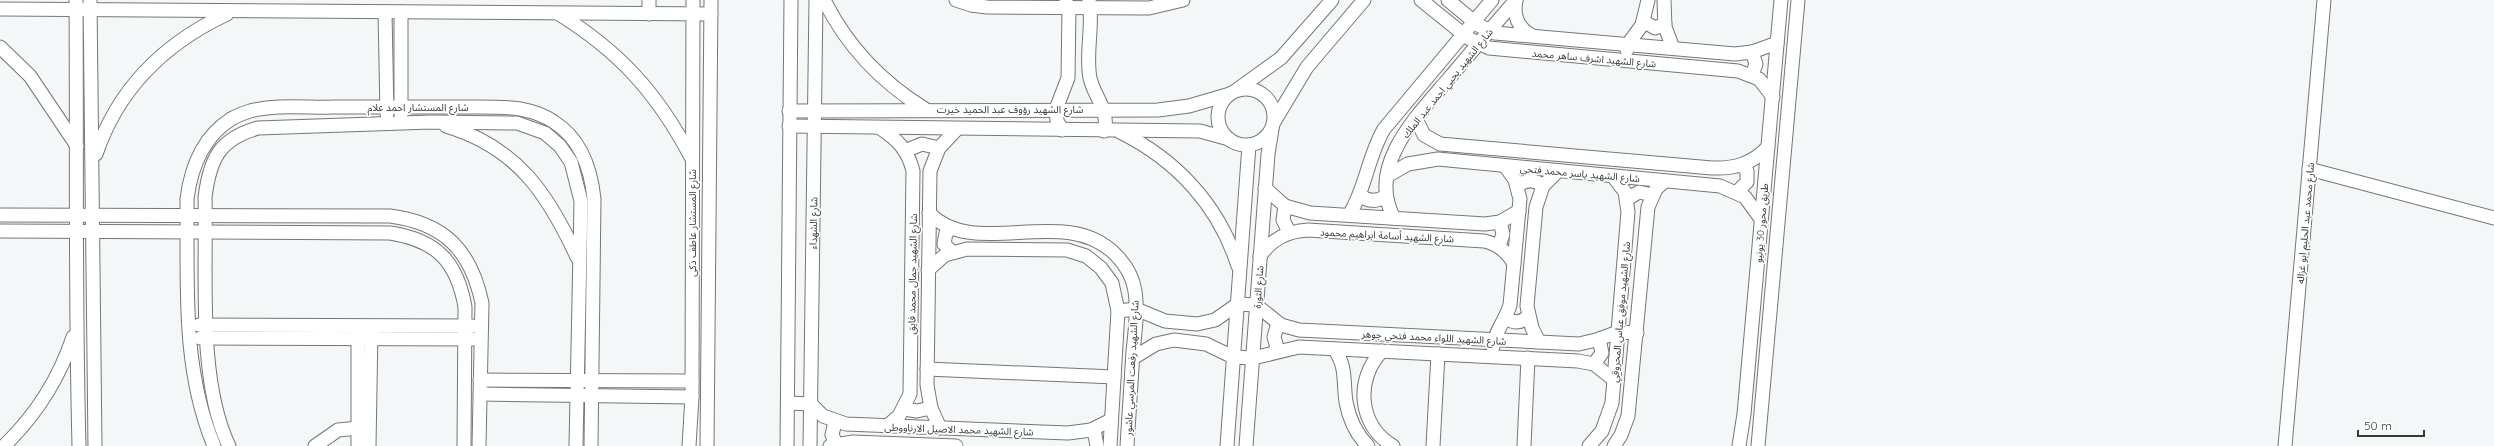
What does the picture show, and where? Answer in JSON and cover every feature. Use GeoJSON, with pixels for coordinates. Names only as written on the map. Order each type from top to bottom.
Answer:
{"type":"FeatureCollection","features":[{"type":"Feature","properties":{"kind":"street"},"geometry":{"type":"LineString","coordinates":[[649,0],[649,14]]}},
{"type":"Feature","properties":{"kind":"street","name":"شارع المستشار عاطف ذكى"},"geometry":{"type":"LineString","coordinates":[[689,446],[692,397],[693,0]]}},
{"type":"Feature","properties":{"kind":"street","name":"شارع المستشار عاطف ذكى"},"geometry":{"type":"LineString","coordinates":[[707,446],[711,0]]}},
{"type":"Feature","properties":{"kind":"street"},"geometry":{"type":"LineString","coordinates":[[787,446],[791,0]]}},
{"type":"Feature","properties":{"kind":"street","name":"شارع الشهداء"},"geometry":{"type":"LineString","coordinates":[[810,446],[816,0]]}},
{"type":"Feature","properties":{"kind":"street"},"geometry":{"type":"LineString","coordinates":[[824,0],[849,42],[871,68],[897,90],[925,109]]}},
{"type":"Feature","properties":{"kind":"street"},"geometry":{"type":"LineString","coordinates":[[956,0],[987,8],[1067,4],[1149,8],[1183,0]]}},
{"type":"Feature","properties":{"kind":"street"},"geometry":{"type":"LineString","coordinates":[[1232,92],[1255,90],[1266,97],[1273,108],[1273,125],[1263,140],[1249,145],[1229,139],[1221,129],[1218,116],[1221,104],[1232,92],[1264,73],[1281,58],[1332,0]]}},
{"type":"Feature","properties":{"kind":"street","name":"شارع الثورة"},"geometry":{"type":"LineString","coordinates":[[1246,440],[1265,188],[1273,125],[1307,67],[1364,0]]}},
{"type":"Feature","properties":{"kind":"street","name":"شارع الشهيد اشرف ساهر محمد"},"geometry":{"type":"LineString","coordinates":[[1421,0],[1463,34],[1478,44],[1501,50],[1738,71],[1752,75],[1764,84],[1773,97]]}},
{"type":"Feature","properties":{"kind":"street","name":"شارع الشهيد اشرف ساهر محمد"},"geometry":{"type":"LineString","coordinates":[[1448,0],[1474,22],[1489,31],[1735,54],[1752,52],[1777,43]]}},
{"type":"Feature","properties":{"kind":"street","name":"شارع الشهيد يحيي احمد عبد الملك"},"geometry":{"type":"LineString","coordinates":[[1349,216],[1360,195],[1372,153],[1384,129],[1492,0]]}},
{"type":"Feature","properties":{"kind":"street"},"geometry":{"type":"LineString","coordinates":[[1516,0],[1515,12],[1518,23],[1531,35]]}},
{"type":"Feature","properties":{"kind":"street","name":"شارع الشهيد يحيي احمد عبد الملك"},"geometry":{"type":"LineString","coordinates":[[1394,218],[1386,196],[1387,176],[1396,149],[1416,119],[1516,0]]}},
{"type":"Feature","properties":{"kind":"street"},"geometry":{"type":"LineString","coordinates":[[1625,61],[1628,44],[1643,21],[1648,0]]}},
{"type":"Feature","properties":{"kind":"street"},"geometry":{"type":"LineString","coordinates":[[1664,0],[1665,24],[1673,48]]}},
{"type":"Feature","properties":{"kind":"street","name":"طريق محور 30 يونيو"},"geometry":{"type":"LineString","coordinates":[[1739,446],[1762,219],[1781,0]]}},
{"type":"Feature","properties":{"kind":"street","name":"طريق محور 30 يونيو"},"geometry":{"type":"LineString","coordinates":[[1758,446],[1798,0]]}},
{"type":"Feature","properties":{"kind":"street","name":"شارع محمد عبد الحليم ابو غزاله"},"geometry":{"type":"LineString","coordinates":[[2285,446],[2324,0]]}},
{"type":"Feature","properties":{"kind":"street"},"geometry":{"type":"LineString","coordinates":[[1062,130],[1057,120],[1056,109],[1068,78],[1067,4]]}},
{"type":"Feature","properties":{"kind":"street"},"geometry":{"type":"LineString","coordinates":[[1090,4],[1090,78],[1104,109],[1106,121],[1110,131],[1159,155],[1194,187],[1222,227],[1240,271]]}},
{"type":"Feature","properties":{"kind":"street"},"geometry":{"type":"LineString","coordinates":[[76,5],[78,146],[76,327],[79,446]]}},
{"type":"Feature","properties":{"kind":"street"},"geometry":{"type":"LineString","coordinates":[[0,9],[90,5],[230,13],[401,12],[711,14]]}},
{"type":"Feature","properties":{"kind":"street"},"geometry":{"type":"LineString","coordinates":[[90,5],[95,446]]}},
{"type":"Feature","properties":{"kind":"street"},"geometry":{"type":"LineString","coordinates":[[385,12],[387,123]]}},
{"type":"Feature","properties":{"kind":"street"},"geometry":{"type":"LineString","coordinates":[[401,12],[401,122]]}},
{"type":"Feature","properties":{"kind":"street"},"geometry":{"type":"LineString","coordinates":[[92,164],[112,115],[143,72],[183,37],[230,13]]}},
{"type":"Feature","properties":{"kind":"street"},"geometry":{"type":"LineString","coordinates":[[559,14],[587,31],[637,75],[658,101],[692,159]]}},
{"type":"Feature","properties":{"kind":"street"},"geometry":{"type":"LineString","coordinates":[[1643,21],[1655,28],[1665,24]]}},
{"type":"Feature","properties":{"kind":"street"},"geometry":{"type":"LineString","coordinates":[[693,41],[711,42]]}},
{"type":"Feature","properties":{"kind":"street"},"geometry":{"type":"LineString","coordinates":[[0,47],[30,76],[78,146]]}},
{"type":"Feature","properties":{"kind":"street"},"geometry":{"type":"LineString","coordinates":[[1752,52],[1756,64],[1752,75]]}},
{"type":"Feature","properties":{"kind":"street","name":"شارع الشهيد رؤوف عبد الحميد خيرت"},"geometry":{"type":"LineString","coordinates":[[789,111],[1179,108],[1232,92]]}},
{"type":"Feature","properties":{"kind":"street","name":"شارع المستشار احمد علام"},"geometry":{"type":"LineString","coordinates":[[214,446],[194,387],[189,332],[187,216],[190,181],[202,148],[232,119],[251,111],[280,108],[386,106],[520,109],[554,121],[572,138],[579,148],[585,158],[592,181],[594,199],[591,446]]}},
{"type":"Feature","properties":{"kind":"street"},"geometry":{"type":"LineString","coordinates":[[1416,119],[1420,130],[1429,139],[1427,149],[1431,159]]}},
{"type":"Feature","properties":{"kind":"street"},"geometry":{"type":"LineString","coordinates":[[545,133],[554,121]]}},
{"type":"Feature","properties":{"kind":"street","name":"شارع المستشار احمد علام"},"geometry":{"type":"LineString","coordinates":[[229,446],[215,406],[207,332],[205,216],[208,178],[215,156],[226,142],[241,133],[258,128],[401,122],[516,123],[545,133],[560,146],[571,162],[577,180],[581,201],[578,260],[576,446]]}},
{"type":"Feature","properties":{"kind":"street"},"geometry":{"type":"LineString","coordinates":[[431,122],[460,130],[481,140],[512,160],[534,181],[552,206],[578,260]]}},
{"type":"Feature","properties":{"kind":"street","name":"شارع الشهيد رؤوف عبد الحميد خيرت"},"geometry":{"type":"LineString","coordinates":[[789,126],[956,130],[1200,131],[1229,139]]}},
{"type":"Feature","properties":{"kind":"street"},"geometry":{"type":"LineString","coordinates":[[77,128],[92,128]]}},
{"type":"Feature","properties":{"kind":"street","name":"شارع الشهيد جمال محمد فايق"},"geometry":{"type":"LineString","coordinates":[[880,128],[895,139],[905,151],[913,171],[910,386],[904,409]]}},
{"type":"Feature","properties":{"kind":"street","name":"شارع الشهيد جمال محمد فايق"},"geometry":{"type":"LineString","coordinates":[[940,428],[931,408],[927,393],[930,171],[938,148],[956,130]]}},
{"type":"Feature","properties":{"kind":"street","name":"شارع الشهيد ياسر محمد فتحي"},"geometry":{"type":"LineString","coordinates":[[1429,139],[1447,144],[1712,168],[1732,168],[1742,165],[1760,155],[1768,147]]}},
{"type":"Feature","properties":{"kind":"street"},"geometry":{"type":"LineString","coordinates":[[905,151],[922,144],[938,148]]}},
{"type":"Feature","properties":{"kind":"street","name":"شارع الثورة"},"geometry":{"type":"LineString","coordinates":[[1227,446],[1249,145]]}},
{"type":"Feature","properties":{"kind":"street"},"geometry":{"type":"LineString","coordinates":[[202,148],[215,156]]}},
{"type":"Feature","properties":{"kind":"street","name":"شارع الشهيد ياسر محمد فتحي"},"geometry":{"type":"LineString","coordinates":[[1387,176],[1408,164],[1431,159],[1720,186],[1737,192],[1752,203],[1762,219]]}},
{"type":"Feature","properties":{"kind":"street"},"geometry":{"type":"LineString","coordinates":[[1737,192],[1747,182],[1747,171],[1742,165]]}},
{"type":"Feature","properties":{"kind":"street"},"geometry":{"type":"LineString","coordinates":[[1492,357],[1493,340],[1506,318],[1510,305],[1519,211],[1517,186],[1505,166]]}},
{"type":"Feature","properties":{"kind":"street"},"geometry":{"type":"LineString","coordinates":[[2309,169],[2494,218]]}},
{"type":"Feature","properties":{"kind":"street"},"geometry":{"type":"LineString","coordinates":[[1539,342],[1528,316],[1528,298],[1536,207],[1543,186],[1558,171]]}},
{"type":"Feature","properties":{"kind":"street","name":"شارع الشهيد موفق عباس المحروقي"},"geometry":{"type":"LineString","coordinates":[[1589,446],[1606,422],[1613,386],[1618,332],[1628,212],[1627,199],[1622,186],[1613,176]]}},
{"type":"Feature","properties":{"kind":"street"},"geometry":{"type":"LineString","coordinates":[[1517,186],[1528,181],[1536,182],[1543,186]]}},
{"type":"Feature","properties":{"kind":"street"},"geometry":{"type":"LineString","coordinates":[[1627,199],[1639,192],[1652,195],[1666,181]]}},
{"type":"Feature","properties":{"kind":"street","name":"شارع الشهيد أسامة ابراهيم محمود"},"geometry":{"type":"LineString","coordinates":[[1265,188],[1285,206],[1301,212],[1485,224],[1500,222],[1519,211]]}},
{"type":"Feature","properties":{"kind":"street"},"geometry":{"type":"LineString","coordinates":[[1360,195],[1375,201],[1386,196]]}},
{"type":"Feature","properties":{"kind":"street","name":"شارع الشهيد موفق عباس المحروقي"},"geometry":{"type":"LineString","coordinates":[[1614,446],[1625,426],[1630,394],[1648,207],[1652,195]]}},
{"type":"Feature","properties":{"kind":"street"},"geometry":{"type":"LineString","coordinates":[[1285,206],[1283,220],[1289,232]]}},
{"type":"Feature","properties":{"kind":"street","name":"شارع الشهيد رفعت المرسي عاشور"},"geometry":{"type":"LineString","coordinates":[[929,213],[951,229],[970,233],[1059,232],[1086,236],[1110,249],[1126,268],[1135,290],[1136,309],[1127,446]]}},
{"type":"Feature","properties":{"kind":"street"},"geometry":{"type":"LineString","coordinates":[[0,215],[390,216],[413,219],[430,225],[445,235],[468,261],[479,289],[482,303],[479,446]]}},
{"type":"Feature","properties":{"kind":"street"},"geometry":{"type":"LineString","coordinates":[[1500,222],[1503,234],[1499,246],[1514,264]]}},
{"type":"Feature","properties":{"kind":"street"},"geometry":{"type":"LineString","coordinates":[[951,229],[944,238],[947,249],[952,252]]}},
{"type":"Feature","properties":{"kind":"street","name":"شارع الشهيد أسامة ابراهيم محمود"},"geometry":{"type":"LineString","coordinates":[[1260,256],[1272,242],[1289,232],[1308,230],[1484,241],[1499,246]]}},
{"type":"Feature","properties":{"kind":"street"},"geometry":{"type":"LineString","coordinates":[[0,231],[390,233],[410,236],[429,244],[444,257],[455,271],[462,288],[465,307],[464,446]]}},
{"type":"Feature","properties":{"kind":"street","name":"شارع الشهيد رفعت المرسي عاشور"},"geometry":{"type":"LineString","coordinates":[[928,270],[939,259],[952,252],[967,250],[1058,250],[1077,253],[1094,261],[1107,275],[1116,292],[1118,311],[1110,446]]}},
{"type":"Feature","properties":{"kind":"street"},"geometry":{"type":"LineString","coordinates":[[1118,311],[1136,309],[1165,321],[1197,324],[1215,320],[1238,304],[1256,305]]}},
{"type":"Feature","properties":{"kind":"street","name":"شارع الشهيد اللواء محمد فتحي جوهر"},"geometry":{"type":"LineString","coordinates":[[1256,305],[1278,323],[1300,330],[1579,344],[1618,332]]}},
{"type":"Feature","properties":{"kind":"street"},"geometry":{"type":"LineString","coordinates":[[1506,318],[1512,322],[1519,322],[1528,316]]}},
{"type":"Feature","properties":{"kind":"street"},"geometry":{"type":"LineString","coordinates":[[1278,323],[1274,337],[1278,351]]}},
{"type":"Feature","properties":{"kind":"street"},"geometry":{"type":"LineString","coordinates":[[189,332],[365,325],[481,326]]}},
{"type":"Feature","properties":{"kind":"street"},"geometry":{"type":"LineString","coordinates":[[358,446],[365,325]]}},
{"type":"Feature","properties":{"kind":"street"},"geometry":{"type":"LineString","coordinates":[[4,446],[30,417],[50,390],[65,359],[76,327]]}},
{"type":"Feature","properties":{"kind":"street"},"geometry":{"type":"LineString","coordinates":[[207,332],[364,339],[481,339]]}},
{"type":"Feature","properties":{"kind":"street"},"geometry":{"type":"LineString","coordinates":[[1618,332],[1637,333]]}},
{"type":"Feature","properties":{"kind":"street"},"geometry":{"type":"LineString","coordinates":[[364,339],[369,446]]}},
{"type":"Feature","properties":{"kind":"street"},"geometry":{"type":"LineString","coordinates":[[1594,364],[1602,353],[1599,339]]}},
{"type":"Feature","properties":{"kind":"street"},"geometry":{"type":"LineString","coordinates":[[1133,358],[1147,347],[1174,340],[1206,344],[1233,357]]}},
{"type":"Feature","properties":{"kind":"street","name":"شارع الشهيد اللواء محمد فتحي جوهر"},"geometry":{"type":"LineString","coordinates":[[1233,357],[1252,358],[1299,347],[1578,361],[1594,364],[1613,386]]}},
{"type":"Feature","properties":{"kind":"street"},"geometry":{"type":"LineString","coordinates":[[1334,349],[1344,368],[1346,402],[1351,420],[1368,446]]}},
{"type":"Feature","properties":{"kind":"street"},"geometry":{"type":"LineString","coordinates":[[1382,351],[1369,369],[1364,384],[1363,399],[1366,414],[1373,429],[1393,446]]}},
{"type":"Feature","properties":{"kind":"street"},"geometry":{"type":"LineString","coordinates":[[1432,446],[1438,354]]}},
{"type":"Feature","properties":{"kind":"street"},"geometry":{"type":"LineString","coordinates":[[1524,446],[1528,358]]}},
{"type":"Feature","properties":{"kind":"street"},"geometry":{"type":"LineString","coordinates":[[927,369],[1114,377]]}},
{"type":"Feature","properties":{"kind":"street"},"geometry":{"type":"LineString","coordinates":[[480,380],[692,380]]}},
{"type":"Feature","properties":{"kind":"street"},"geometry":{"type":"LineString","coordinates":[[1613,386],[1630,394]]}},
{"type":"Feature","properties":{"kind":"street"},"geometry":{"type":"LineString","coordinates":[[480,394],[692,397]]}},
{"type":"Feature","properties":{"kind":"street"},"geometry":{"type":"LineString","coordinates":[[788,403],[811,404]]}},
{"type":"Feature","properties":{"kind":"street","name":"شارع الشهيد محمد الاصيل الارناووطى"},"geometry":{"type":"LineString","coordinates":[[811,404],[823,416],[837,422],[887,426],[1068,433],[1091,430],[1112,420]]}},
{"type":"Feature","properties":{"kind":"street"},"geometry":{"type":"LineString","coordinates":[[887,426],[904,409],[918,411],[931,408]]}},
{"type":"Feature","properties":{"kind":"street"},"geometry":{"type":"LineString","coordinates":[[833,445],[832,435],[837,422]]}},
{"type":"Feature","properties":{"kind":"street"},"geometry":{"type":"LineString","coordinates":[[315,446],[338,430],[359,428]]}},
{"type":"Feature","properties":{"kind":"street"},"geometry":{"type":"LineString","coordinates":[[1091,430],[1095,434],[1096,446]]}},
{"type":"Feature","properties":{"kind":"street"},"geometry":{"type":"LineString","coordinates":[[1246,440],[1252,446]]}},
{"type":"Feature","properties":{"kind":"street","name":"شارع الشهيد محمد الاصيل الارناووطى"},"geometry":{"type":"LineString","coordinates":[[833,445],[853,442],[956,446]]}}]}
